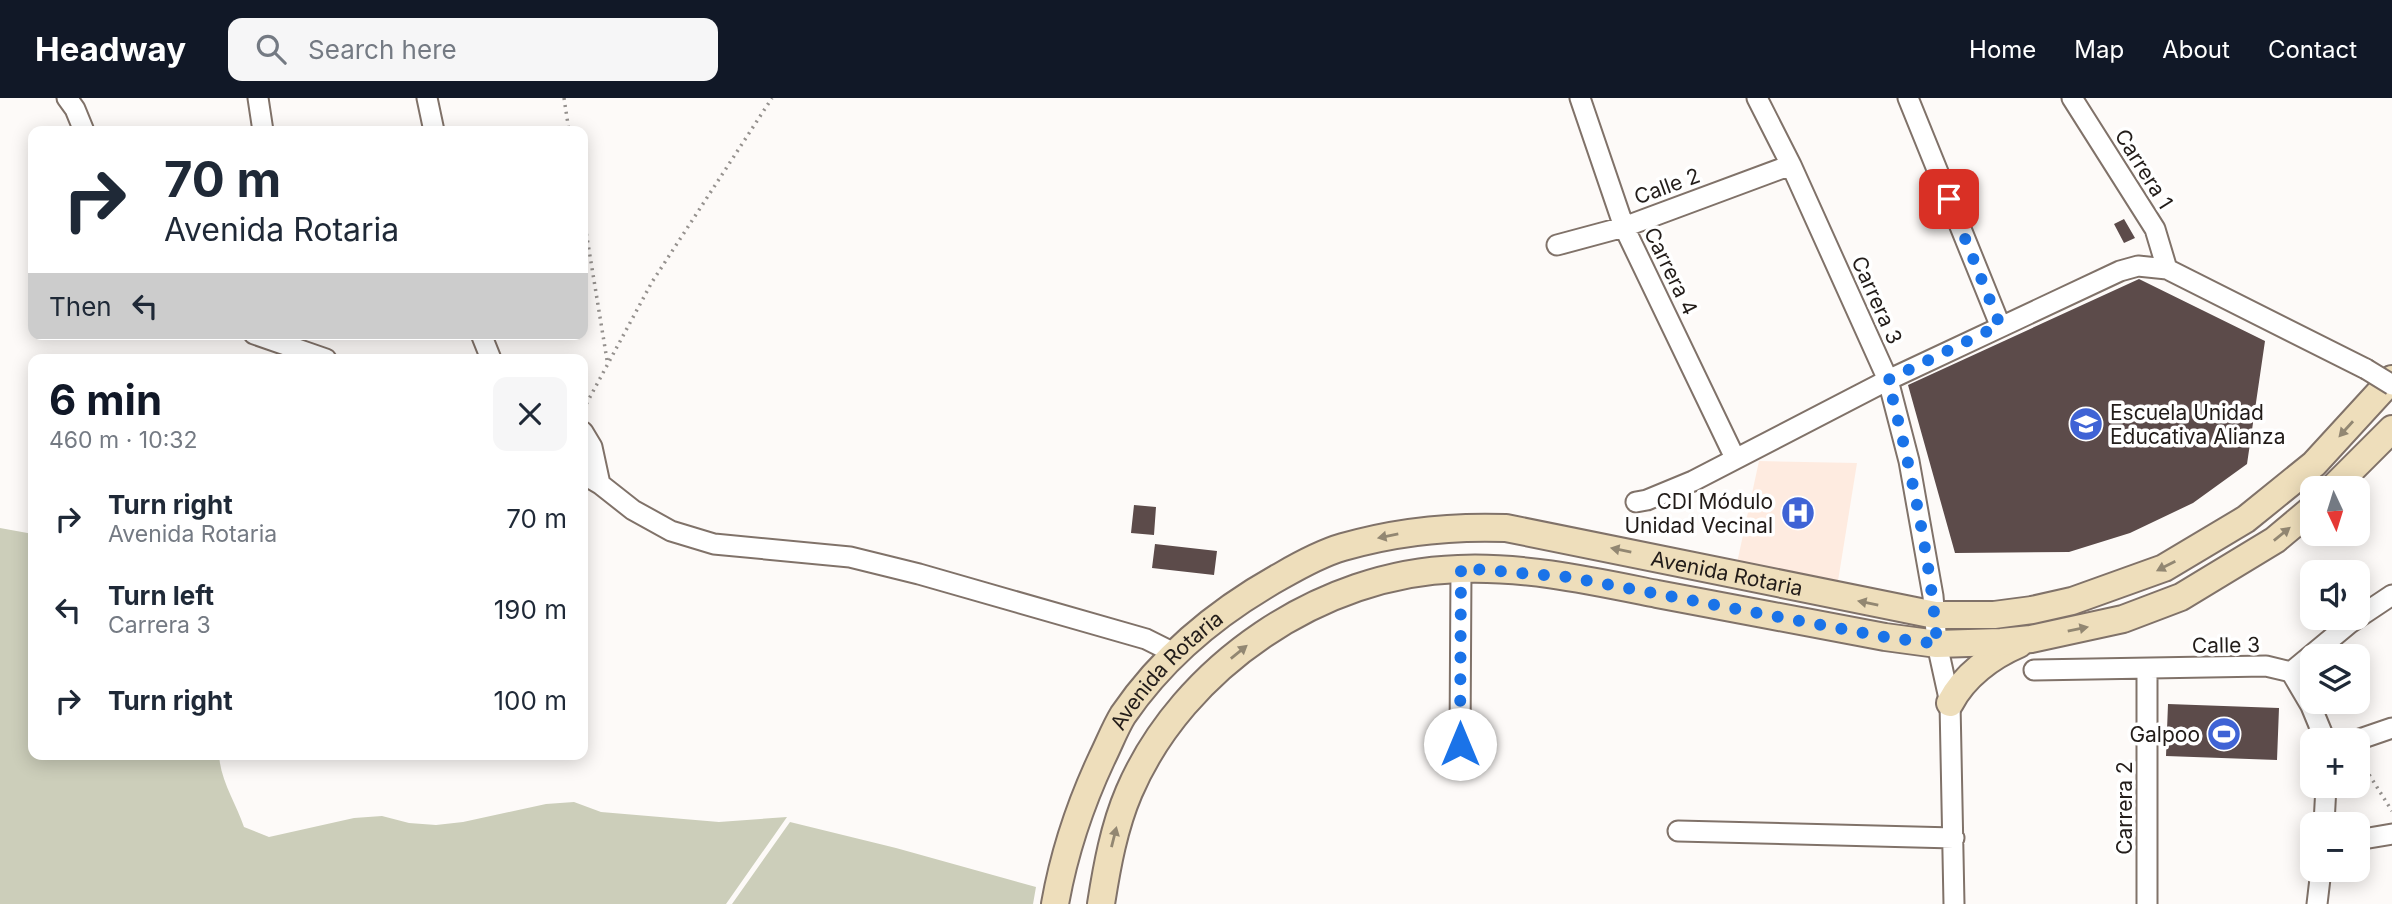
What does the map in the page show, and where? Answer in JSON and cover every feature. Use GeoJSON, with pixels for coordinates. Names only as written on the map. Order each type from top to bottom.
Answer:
{"type":"FeatureCollection","features":[{"type":"Feature","properties":{"kind":"main road","name":"Avenida Rotaria"},"geometry":{"type":"LineString","coordinates":[[1055,904],[1062,868],[1087,789],[1122,717],[1154,674],[1214,618],[1259,588],[1308,562],[1353,544],[1392,535],[1455,527],[1519,531],[1935,615],[1994,615],[2032,610],[2085,597],[2164,568],[2246,519],[2315,464],[2392,379]]}},
{"type":"Feature","properties":{"kind":"main road"},"geometry":{"type":"LineString","coordinates":[[2345,476],[2392,429]]}},
{"type":"Feature","properties":{"kind":"main road","name":"Avenida Rotaria"},"geometry":{"type":"LineString","coordinates":[[1101,904],[1115,831],[1129,790],[1179,709],[1240,651],[1272,628],[1308,606],[1365,586],[1409,575],[1461,568],[1568,577],[1885,637],[1937,644],[2031,639],[2123,619],[2181,597],[2274,540],[2300,519]]}},
{"type":"Feature","properties":{"kind":"main road"},"geometry":{"type":"LineString","coordinates":[[1950,703],[1964,682],[1988,662],[2016,644],[2031,639]]}},
{"type":"Feature","properties":{"kind":"street"},"geometry":{"type":"LineString","coordinates":[[67,98],[82,126]]}},
{"type":"Feature","properties":{"kind":"street"},"geometry":{"type":"LineString","coordinates":[[258,98],[262,126]]}},
{"type":"Feature","properties":{"kind":"street"},"geometry":{"type":"LineString","coordinates":[[427,98],[433,126]]}},
{"type":"Feature","properties":{"kind":"street","name":"Carrera 4"},"geometry":{"type":"LineString","coordinates":[[1580,98],[1624,227],[1735,458]]}},
{"type":"Feature","properties":{"kind":"street","name":"Carrera 3"},"geometry":{"type":"LineString","coordinates":[[1757,98],[1791,165],[1888,380],[1909,461],[1923,529],[1937,644],[1950,703],[1955,904]]}},
{"type":"Feature","properties":{"kind":"street"},"geometry":{"type":"LineString","coordinates":[[1908,98],[2000,325]]}},
{"type":"Feature","properties":{"kind":"street","name":"Carrera 1"},"geometry":{"type":"LineString","coordinates":[[2072,98],[2155,229],[2167,269]]}},
{"type":"Feature","properties":{"kind":"street","name":"Calle 2"},"geometry":{"type":"LineString","coordinates":[[1557,245],[1624,227],[1791,165]]}},
{"type":"Feature","properties":{"kind":"street"},"geometry":{"type":"LineString","coordinates":[[1642,501],[1693,481],[2000,325],[2120,271],[2138,266],[2167,269],[2366,369],[2392,386]]}},
{"type":"Feature","properties":{"kind":"street"},"geometry":{"type":"LineString","coordinates":[[271,340],[312,354]]}},
{"type":"Feature","properties":{"kind":"street"},"geometry":{"type":"LineString","coordinates":[[588,440],[600,484]]}},
{"type":"Feature","properties":{"kind":"street"},"geometry":{"type":"LineString","coordinates":[[588,477],[633,510],[671,531],[714,544],[850,557],[1146,639],[1174,653]]}},
{"type":"Feature","properties":{"kind":"street"},"geometry":{"type":"LineString","coordinates":[[1460,744],[1461,568]]}},
{"type":"Feature","properties":{"kind":"street"},"geometry":{"type":"LineString","coordinates":[[2320,728],[2291,672],[2350,623],[2392,595]]}},
{"type":"Feature","properties":{"kind":"street","name":"Calle 3"},"geometry":{"type":"LineString","coordinates":[[2034,670],[2266,666],[2291,672]]}},
{"type":"Feature","properties":{"kind":"street","name":"Carrera 2"},"geometry":{"type":"LineString","coordinates":[[2147,670],[2147,904]]}},
{"type":"Feature","properties":{"kind":"street"},"geometry":{"type":"LineString","coordinates":[[2370,736],[2392,728]]}},
{"type":"Feature","properties":{"kind":"street"},"geometry":{"type":"LineString","coordinates":[[1678,831],[1954,838]]}},
{"type":"Feature","properties":{"kind":"street"},"geometry":{"type":"LineString","coordinates":[[2370,838],[2392,834]]}},
{"type":"Feature","properties":{"kind":"street"},"geometry":{"type":"LineString","coordinates":[[2317,904],[2320,882]]}},
{"type":"Feature","properties":{"kind":"path"},"geometry":{"type":"LineString","coordinates":[[564,98],[568,126]]}},
{"type":"Feature","properties":{"kind":"path"},"geometry":{"type":"LineString","coordinates":[[588,400],[652,282],[772,98]]}},
{"type":"Feature","properties":{"kind":"path"},"geometry":{"type":"LineString","coordinates":[[588,244],[607,362]]}},
{"type":"Feature","properties":{"kind":"path"},"geometry":{"type":"LineString","coordinates":[[2370,776],[2392,811]]}},
{"type":"Feature","properties":{"kind":"shaded area","name":"CDI Módulo Unidad Vecinal"},"geometry":{"type":"Polygon","coordinates":[[[1759,461],[1857,463],[1838,581],[1737,563],[1759,461]]]}},
{"type":"Feature","properties":{"kind":"green space"},"geometry":{"type":"Polygon","coordinates":[[[0,528],[28,533],[28,760],[220,760],[225,782],[244,827],[269,837],[354,818],[382,816],[409,823],[436,825],[463,822],[546,804],[574,802],[601,812],[719,822],[787,817],[726,904],[0,904],[0,528]]]}},
{"type":"Feature","properties":{"kind":"green space"},"geometry":{"type":"Polygon","coordinates":[[[790,822],[1036,887],[1033,904],[732,904],[790,822]]]}},
{"type":"Feature","properties":{"kind":"building"},"geometry":{"type":"Polygon","coordinates":[[[2124,219],[2135,238],[2124,243],[2114,224],[2124,219]]]}},
{"type":"Feature","properties":{"kind":"building","name":"Escuela Unidad Educativa Alianza"},"geometry":{"type":"Polygon","coordinates":[[[2139,279],[2265,341],[2247,464],[2193,503],[2130,533],[2069,552],[1955,553],[1908,385],[2139,279]]]}},
{"type":"Feature","properties":{"kind":"building"},"geometry":{"type":"Polygon","coordinates":[[[1134,505],[1156,507],[1154,535],[1131,533],[1134,505]]]}},
{"type":"Feature","properties":{"kind":"building"},"geometry":{"type":"Polygon","coordinates":[[[1155,544],[1217,551],[1214,575],[1152,568],[1155,544]]]}},
{"type":"Feature","properties":{"kind":"building"},"geometry":{"type":"Polygon","coordinates":[[[2168,704],[2279,708],[2277,760],[2166,756],[2168,704]]]}},
{"type":"Feature","properties":{"kind":"place","name":"Escuela Unidad Educativa Alianza"},"geometry":{"type":"Point","coordinates":[2086,424]}},
{"type":"Feature","properties":{"kind":"place","name":"CDI Módulo Unidad Vecinal"},"geometry":{"type":"Point","coordinates":[1798,513]}},
{"type":"Feature","properties":{"kind":"place","name":"Galpoo"},"geometry":{"type":"Point","coordinates":[2224,734]}},
{"type":"Feature","properties":{"kind":"route"},"geometry":{"type":"LineString","coordinates":[[1460,744],[1461,568],[1568,577],[1885,637],[1937,644],[1923,529],[1888,380],[2000,325],[1949,199]]}}]}
